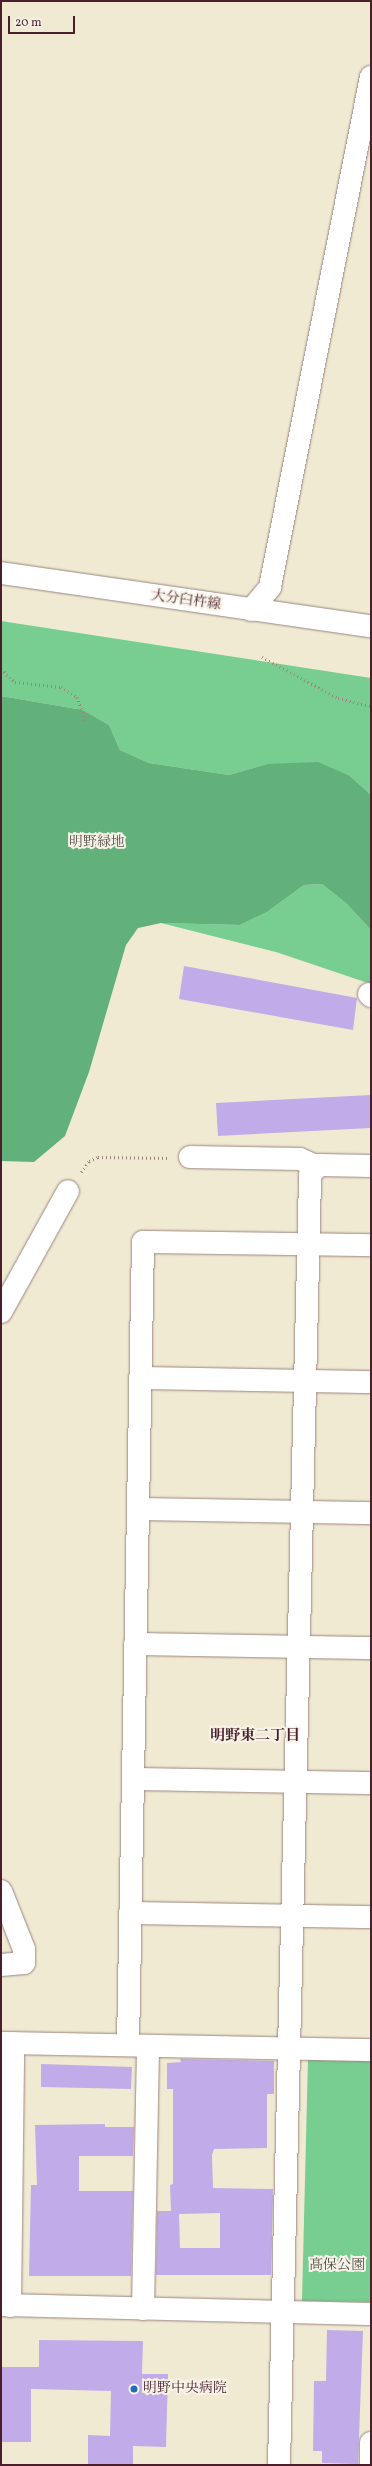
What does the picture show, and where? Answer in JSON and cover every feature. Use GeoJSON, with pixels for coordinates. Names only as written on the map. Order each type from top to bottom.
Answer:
{"type":"FeatureCollection","features":[{"type":"Feature","properties":{"kind":"street"},"geometry":{"type":"LineString","coordinates":[[252,610],[270,587],[371,77]]}},
{"type":"Feature","properties":{"kind":"street","name":"大分臼杵線"},"geometry":{"type":"LineString","coordinates":[[1,573],[371,626]]}},
{"type":"Feature","properties":{"kind":"street"},"geometry":{"type":"LineString","coordinates":[[190,1158],[300,1159],[316,1166],[371,1166]]}},
{"type":"Feature","properties":{"kind":"street"},"geometry":{"type":"LineString","coordinates":[[280,2465],[308,1244],[310,1176],[316,1166]]}},
{"type":"Feature","properties":{"kind":"street"},"geometry":{"type":"LineString","coordinates":[[1,1312],[68,1191]]}},
{"type":"Feature","properties":{"kind":"street"},"geometry":{"type":"LineString","coordinates":[[143,2309],[138,2046],[130,1913],[143,1242],[371,1245]]}},
{"type":"Feature","properties":{"kind":"street"},"geometry":{"type":"LineString","coordinates":[[140,1378],[371,1382]]}},
{"type":"Feature","properties":{"kind":"street"},"geometry":{"type":"LineString","coordinates":[[138,1509],[371,1513]]}},
{"type":"Feature","properties":{"kind":"street"},"geometry":{"type":"LineString","coordinates":[[135,1644],[371,1648]]}},
{"type":"Feature","properties":{"kind":"street"},"geometry":{"type":"LineString","coordinates":[[133,1779],[371,1783]]}},
{"type":"Feature","properties":{"kind":"street"},"geometry":{"type":"LineString","coordinates":[[1,1891],[24,1949],[24,1963],[1,1964]]}},
{"type":"Feature","properties":{"kind":"street"},"geometry":{"type":"LineString","coordinates":[[130,1913],[371,1917]]}},
{"type":"Feature","properties":{"kind":"street"},"geometry":{"type":"LineString","coordinates":[[371,2050],[7,2043],[6,2306],[371,2314]]}},
{"type":"Feature","properties":{"kind":"street"},"geometry":{"type":"LineString","coordinates":[[371,2443],[371,2465]]}},
{"type":"Feature","properties":{"kind":"path"},"geometry":{"type":"LineString","coordinates":[[262,657],[338,698],[371,706]]}},
{"type":"Feature","properties":{"kind":"path"},"geometry":{"type":"LineString","coordinates":[[1,669],[15,682],[62,686],[77,697],[86,721]]}},
{"type":"Feature","properties":{"kind":"path"},"geometry":{"type":"LineString","coordinates":[[68,1191],[89,1161],[98,1157],[190,1158]]}},
{"type":"Feature","properties":{"kind":"green space"},"geometry":{"type":"Polygon","coordinates":[[[1,621],[371,678],[371,795],[350,776],[267,764],[229,775],[149,763],[120,750],[109,725],[83,710],[1,696],[1,621]]]}},
{"type":"Feature","properties":{"kind":"green space","name":"明野緑地"},"geometry":{"type":"Polygon","coordinates":[[[1,696],[83,710],[109,725],[120,750],[149,763],[229,775],[267,764],[318,762],[350,776],[371,795],[371,930],[347,904],[322,884],[304,885],[267,912],[240,925],[161,923],[138,928],[126,945],[89,1072],[65,1136],[34,1162],[1,1161],[1,696]]]}},
{"type":"Feature","properties":{"kind":"green space"},"geometry":{"type":"Polygon","coordinates":[[[322,884],[347,904],[371,930],[371,984],[276,952],[161,923],[240,925],[267,912],[304,885],[322,884]]]}},
{"type":"Feature","properties":{"kind":"green space","name":"髙保公園"},"geometry":{"type":"Polygon","coordinates":[[[308,2059],[371,2060],[371,2302],[302,2301],[308,2059]]]}},
{"type":"Feature","properties":{"kind":"building"},"geometry":{"type":"Polygon","coordinates":[[[184,966],[357,998],[353,1030],[179,999],[184,966]]]}},
{"type":"Feature","properties":{"kind":"building"},"geometry":{"type":"Polygon","coordinates":[[[371,1095],[371,1128],[218,1136],[216,1103],[371,1095]]]}},
{"type":"Feature","properties":{"kind":"building"},"geometry":{"type":"Polygon","coordinates":[[[180,2059],[274,2061],[274,2094],[267,2094],[267,2148],[214,2149],[212,2155],[213,2188],[273,2189],[271,2275],[156,2275],[157,2211],[171,2211],[170,2185],[173,2184],[173,2089],[167,2089],[167,2063],[181,2062],[180,2059]],[[220,2213],[179,2214],[180,2248],[220,2248],[220,2213]]]}},
{"type":"Feature","properties":{"kind":"building"},"geometry":{"type":"Polygon","coordinates":[[[41,2064],[132,2067],[131,2089],[41,2087],[41,2064]]]}},
{"type":"Feature","properties":{"kind":"building"},"geometry":{"type":"Polygon","coordinates":[[[105,2124],[105,2127],[134,2127],[133,2156],[79,2156],[79,2191],[133,2191],[131,2276],[29,2276],[31,2185],[37,2185],[35,2125],[105,2124]]]}},
{"type":"Feature","properties":{"kind":"building"},"geometry":{"type":"Polygon","coordinates":[[[327,2330],[363,2331],[358,2464],[322,2463],[322,2451],[313,2451],[314,2381],[326,2381],[327,2330]]]}},
{"type":"Feature","properties":{"kind":"building"},"geometry":{"type":"Polygon","coordinates":[[[39,2340],[143,2341],[142,2374],[168,2374],[166,2447],[133,2446],[133,2465],[88,2465],[88,2435],[110,2436],[111,2391],[31,2389],[31,2442],[1,2442],[1,2367],[39,2367],[39,2340]]]}},
{"type":"Feature","properties":{"kind":"place","name":"明野中央病院"},"geometry":{"type":"Point","coordinates":[134,2389]}},
{"type":"Feature","properties":{"kind":"district","name":"明野東二丁目"},"geometry":{"type":"Point","coordinates":[255,1737]}}]}
